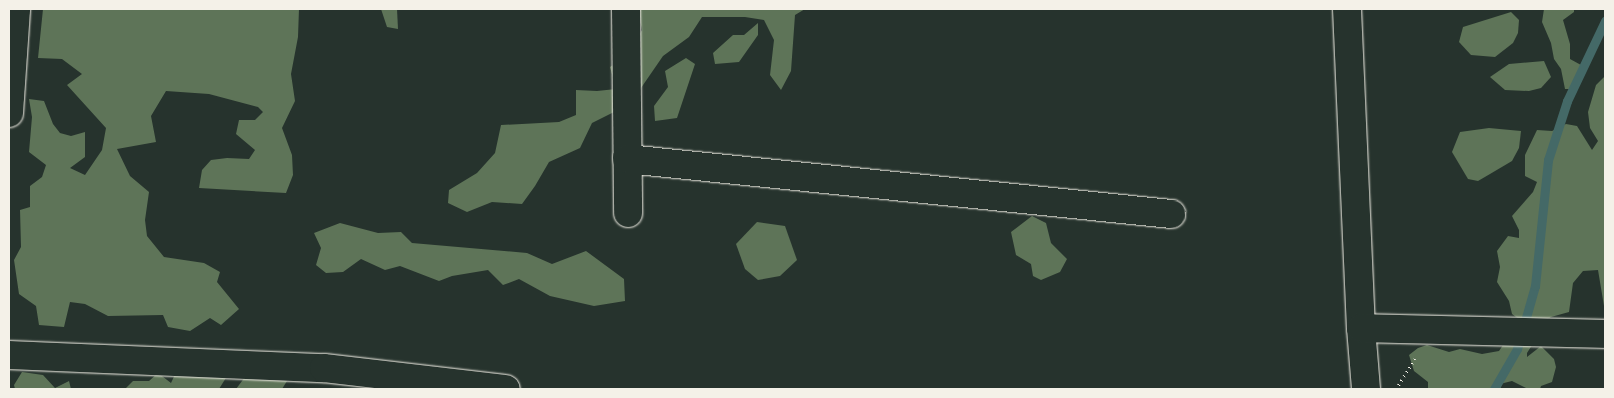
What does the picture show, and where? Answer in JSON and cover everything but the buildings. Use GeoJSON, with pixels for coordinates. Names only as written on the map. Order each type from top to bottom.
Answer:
{"type":"FeatureCollection","features":[{"type":"Feature","properties":{"kind":"street"},"geometry":{"type":"LineString","coordinates":[[9,113],[16,9]]}},
{"type":"Feature","properties":{"kind":"street"},"geometry":{"type":"LineString","coordinates":[[626,9],[628,213]]}},
{"type":"Feature","properties":{"kind":"street"},"geometry":{"type":"LineString","coordinates":[[1347,9],[1361,328],[1366,389]]}},
{"type":"Feature","properties":{"kind":"street"},"geometry":{"type":"LineString","coordinates":[[627,159],[1171,214]]}},
{"type":"Feature","properties":{"kind":"street"},"geometry":{"type":"LineString","coordinates":[[1361,328],[1605,334]]}},
{"type":"Feature","properties":{"kind":"street"},"geometry":{"type":"LineString","coordinates":[[9,355],[324,379],[506,389]]}},
{"type":"Feature","properties":{"kind":"green space"},"geometry":{"type":"Polygon","coordinates":[[[43,9],[299,9],[298,37],[291,74],[295,101],[282,128],[292,155],[293,175],[286,193],[199,188],[202,170],[211,160],[227,158],[249,159],[255,150],[236,134],[239,120],[255,120],[263,112],[258,107],[209,94],[166,91],[151,116],[156,142],[117,149],[130,176],[149,192],[145,220],[147,236],[164,257],[204,263],[220,272],[217,282],[239,309],[221,325],[210,318],[190,331],[168,327],[163,315],[108,316],[85,304],[70,302],[64,327],[39,325],[36,306],[19,294],[14,260],[21,247],[20,210],[30,207],[30,186],[42,177],[46,165],[29,152],[32,117],[29,99],[44,101],[53,124],[60,133],[71,136],[85,132],[85,157],[70,168],[85,175],[102,150],[106,128],[67,85],[82,74],[62,59],[38,58],[43,9]]]}},
{"type":"Feature","properties":{"kind":"green space"},"geometry":{"type":"Polygon","coordinates":[[[381,9],[397,9],[398,29],[387,27],[381,9]]]}},
{"type":"Feature","properties":{"kind":"green space"},"geometry":{"type":"Polygon","coordinates":[[[638,9],[805,9],[795,15],[791,71],[781,90],[770,75],[774,40],[764,20],[745,17],[702,17],[689,37],[663,56],[630,104],[592,123],[580,148],[549,162],[522,204],[492,202],[467,212],[448,203],[449,190],[477,173],[495,153],[501,125],[559,122],[576,115],[576,90],[597,91],[616,89],[610,67],[629,53],[642,30],[638,9]]]}},
{"type":"Feature","properties":{"kind":"green space"},"geometry":{"type":"Polygon","coordinates":[[[1544,9],[1574,9],[1574,12],[1563,20],[1570,44],[1570,59],[1581,65],[1576,81],[1569,89],[1565,89],[1561,69],[1554,59],[1551,43],[1542,22],[1544,9]]]}},
{"type":"Feature","properties":{"kind":"green space"},"geometry":{"type":"Polygon","coordinates":[[[1511,12],[1519,20],[1518,33],[1513,43],[1495,57],[1471,55],[1459,42],[1463,27],[1511,12]]]}},
{"type":"Feature","properties":{"kind":"green space"},"geometry":{"type":"Polygon","coordinates":[[[758,23],[758,35],[739,62],[715,64],[713,53],[733,35],[744,35],[758,23]]]}},
{"type":"Feature","properties":{"kind":"green space"},"geometry":{"type":"Polygon","coordinates":[[[686,58],[695,64],[677,118],[655,121],[654,106],[668,87],[665,71],[686,58]]]}},
{"type":"Feature","properties":{"kind":"green space"},"geometry":{"type":"Polygon","coordinates":[[[1544,61],[1551,77],[1541,88],[1529,91],[1505,90],[1490,77],[1509,64],[1544,61]]]}},
{"type":"Feature","properties":{"kind":"green space"},"geometry":{"type":"Polygon","coordinates":[[[1605,76],[1605,312],[1598,270],[1583,271],[1573,283],[1569,312],[1551,317],[1532,329],[1512,314],[1509,301],[1497,282],[1500,267],[1497,251],[1508,236],[1519,238],[1519,230],[1512,216],[1533,192],[1537,182],[1525,176],[1525,155],[1537,130],[1552,131],[1566,124],[1577,126],[1592,150],[1598,141],[1590,128],[1588,112],[1596,85],[1605,76]]]}},
{"type":"Feature","properties":{"kind":"green space"},"geometry":{"type":"Polygon","coordinates":[[[1489,128],[1521,131],[1519,148],[1512,161],[1478,181],[1468,179],[1452,152],[1460,132],[1489,128]]]}},
{"type":"Feature","properties":{"kind":"green space"},"geometry":{"type":"Polygon","coordinates":[[[1032,216],[1046,223],[1051,243],[1067,259],[1060,272],[1041,280],[1033,276],[1031,264],[1016,255],[1011,232],[1032,216]]]}},
{"type":"Feature","properties":{"kind":"green space"},"geometry":{"type":"Polygon","coordinates":[[[757,222],[785,226],[797,260],[780,276],[758,280],[745,269],[736,244],[757,222]]]}},
{"type":"Feature","properties":{"kind":"green space"},"geometry":{"type":"Polygon","coordinates":[[[340,223],[378,233],[401,232],[412,243],[527,253],[552,264],[586,251],[624,279],[625,301],[594,306],[550,296],[519,279],[503,285],[488,270],[452,276],[439,281],[400,266],[385,270],[361,259],[343,272],[326,273],[316,265],[321,248],[314,233],[340,223]]]}},
{"type":"Feature","properties":{"kind":"green space"},"geometry":{"type":"Polygon","coordinates":[[[1534,342],[1527,353],[1527,357],[1541,346],[1554,359],[1556,367],[1552,382],[1541,386],[1540,389],[1528,389],[1512,381],[1500,384],[1501,389],[1423,389],[1428,388],[1428,382],[1414,371],[1409,355],[1418,348],[1427,345],[1449,352],[1460,349],[1482,354],[1499,351],[1503,345],[1534,342]]]}},
{"type":"Feature","properties":{"kind":"green space"},"geometry":{"type":"Polygon","coordinates":[[[254,365],[287,381],[282,389],[236,389],[254,365]]]}},
{"type":"Feature","properties":{"kind":"green space"},"geometry":{"type":"Polygon","coordinates":[[[177,370],[229,373],[219,389],[125,389],[133,381],[149,381],[158,373],[171,383],[177,370]]]}},
{"type":"Feature","properties":{"kind":"green space"},"geometry":{"type":"Polygon","coordinates":[[[22,372],[43,375],[55,388],[69,381],[71,389],[15,389],[14,385],[22,372]]]}},
{"type":"Feature","properties":{"kind":"waterway"},"geometry":{"type":"LineString","coordinates":[[1494,389],[1517,349],[1535,286],[1548,160],[1567,101],[1605,21]]}}]}
